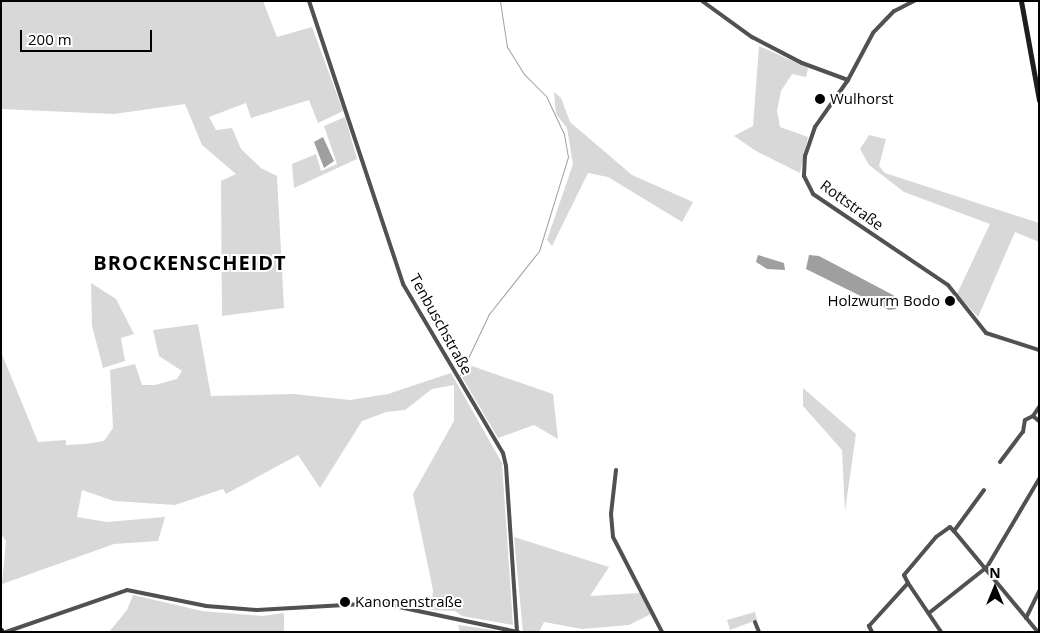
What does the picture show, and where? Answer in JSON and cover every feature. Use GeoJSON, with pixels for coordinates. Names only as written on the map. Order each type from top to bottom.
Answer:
{"type":"FeatureCollection","features":[{"type":"Feature","properties":{"kind":"main road"},"geometry":{"type":"LineString","coordinates":[[1021,1],[1039,100]]}},
{"type":"Feature","properties":{"kind":"street","name":"Tenbuschstraße"},"geometry":{"type":"LineString","coordinates":[[309,1],[403,284],[503,453],[506,466],[518,631]]}},
{"type":"Feature","properties":{"kind":"street"},"geometry":{"type":"LineString","coordinates":[[702,1],[730,24],[752,37],[802,63],[848,80]]}},
{"type":"Feature","properties":{"kind":"street","name":"Rottstraße"},"geometry":{"type":"LineString","coordinates":[[914,1],[881,22],[848,80],[815,128],[807,150],[804,176],[813,194],[948,285],[986,334],[1039,350]]}},
{"type":"Feature","properties":{"kind":"street"},"geometry":{"type":"LineString","coordinates":[[1000,462],[1023,432],[1025,420],[1033,416],[1039,407]]}},
{"type":"Feature","properties":{"kind":"street"},"geometry":{"type":"LineString","coordinates":[[1033,416],[1039,421]]}},
{"type":"Feature","properties":{"kind":"street"},"geometry":{"type":"LineString","coordinates":[[616,470],[611,514],[613,537],[662,632]]}},
{"type":"Feature","properties":{"kind":"street"},"geometry":{"type":"LineString","coordinates":[[929,613],[984,569],[1039,479]]}},
{"type":"Feature","properties":{"kind":"street"},"geometry":{"type":"LineString","coordinates":[[954,531],[984,490]]}},
{"type":"Feature","properties":{"kind":"street"},"geometry":{"type":"LineString","coordinates":[[941,632],[904,575],[936,537],[950,527],[1038,632]]}},
{"type":"Feature","properties":{"kind":"street"},"geometry":{"type":"LineString","coordinates":[[872,632],[869,626],[908,583]]}},
{"type":"Feature","properties":{"kind":"street"},"geometry":{"type":"LineString","coordinates":[[3,631],[127,590],[206,606],[257,610],[380,603],[518,631]]}},
{"type":"Feature","properties":{"kind":"street"},"geometry":{"type":"LineString","coordinates":[[1026,618],[1039,591]]}},
{"type":"Feature","properties":{"kind":"street"},"geometry":{"type":"LineString","coordinates":[[755,622],[758,632]]}},
{"type":"Feature","properties":{"kind":"shaded area"},"geometry":{"type":"Polygon","coordinates":[[[1,1],[263,1],[277,37],[312,27],[343,111],[318,123],[309,100],[251,118],[246,103],[209,117],[216,130],[232,128],[241,149],[261,168],[277,176],[284,308],[222,316],[221,181],[236,174],[202,145],[185,104],[114,114],[1,109],[1,1]]]}},
{"type":"Feature","properties":{"kind":"shaded area"},"geometry":{"type":"Polygon","coordinates":[[[759,46],[808,68],[806,77],[792,74],[781,91],[777,111],[780,127],[808,137],[800,173],[756,151],[734,136],[753,126],[759,46]]]}},
{"type":"Feature","properties":{"kind":"shaded area"},"geometry":{"type":"Polygon","coordinates":[[[554,92],[561,98],[570,122],[632,175],[693,202],[682,222],[608,177],[588,173],[552,246],[547,240],[573,164],[567,128],[556,114],[554,92]]]}},
{"type":"Feature","properties":{"kind":"shaded area"},"geometry":{"type":"Polygon","coordinates":[[[345,117],[357,159],[294,188],[292,164],[316,154],[321,171],[337,164],[324,126],[345,117]]]}},
{"type":"Feature","properties":{"kind":"shaded area"},"geometry":{"type":"Polygon","coordinates":[[[869,135],[886,139],[879,166],[885,173],[1039,223],[1039,242],[1015,232],[978,317],[957,294],[990,224],[904,192],[869,165],[860,149],[869,135]]]}},
{"type":"Feature","properties":{"kind":"shaded area"},"geometry":{"type":"Polygon","coordinates":[[[323,137],[334,161],[324,168],[314,142],[323,137]]]}},
{"type":"Feature","properties":{"kind":"shaded area"},"geometry":{"type":"Polygon","coordinates":[[[758,255],[784,263],[785,270],[767,269],[756,262],[758,255]]]}},
{"type":"Feature","properties":{"kind":"shaded area"},"geometry":{"type":"Polygon","coordinates":[[[809,255],[819,256],[893,295],[898,300],[896,309],[889,310],[806,269],[809,255]]]}},
{"type":"Feature","properties":{"kind":"shaded area"},"geometry":{"type":"Polygon","coordinates":[[[91,283],[116,299],[134,334],[121,338],[125,361],[103,368],[92,326],[91,283]]]}},
{"type":"Feature","properties":{"kind":"shaded area"},"geometry":{"type":"Polygon","coordinates":[[[198,324],[211,396],[293,394],[350,400],[388,394],[451,373],[502,463],[513,625],[462,616],[455,611],[431,610],[433,590],[413,494],[454,421],[454,385],[432,389],[405,410],[386,412],[362,421],[320,488],[298,455],[226,494],[223,489],[175,505],[114,501],[82,490],[77,517],[107,522],[165,517],[158,541],[114,544],[2,584],[6,541],[1,534],[1,352],[38,442],[66,440],[66,445],[86,444],[104,441],[113,428],[110,370],[135,364],[142,385],[155,385],[177,379],[182,371],[159,356],[153,330],[198,324]]]}},
{"type":"Feature","properties":{"kind":"shaded area"},"geometry":{"type":"Polygon","coordinates":[[[472,366],[553,394],[558,439],[534,425],[498,438],[462,377],[472,366]]]}},
{"type":"Feature","properties":{"kind":"shaded area"},"geometry":{"type":"Polygon","coordinates":[[[803,388],[856,434],[845,511],[842,450],[803,406],[803,388]]]}},
{"type":"Feature","properties":{"kind":"shaded area"},"geometry":{"type":"Polygon","coordinates":[[[514,537],[609,567],[590,596],[640,593],[651,614],[629,625],[582,629],[544,622],[539,632],[523,632],[514,537]]]}},
{"type":"Feature","properties":{"kind":"shaded area"},"geometry":{"type":"Polygon","coordinates":[[[133,595],[202,611],[263,616],[284,613],[284,632],[109,632],[127,610],[133,595]]]}},
{"type":"Feature","properties":{"kind":"shaded area"},"geometry":{"type":"Polygon","coordinates":[[[755,612],[757,620],[730,630],[727,620],[755,612]]]}},
{"type":"Feature","properties":{"kind":"shaded area"},"geometry":{"type":"Polygon","coordinates":[[[458,625],[473,627],[504,632],[460,632],[458,625]]]}},
{"type":"Feature","properties":{"kind":"waterway"},"geometry":{"type":"LineString","coordinates":[[460,375],[489,314],[539,251],[568,157],[564,134],[546,96],[524,74],[507,47],[500,1]]}},
{"type":"Feature","properties":{"kind":"place","name":"Wulhorst"},"geometry":{"type":"Point","coordinates":[820,99]}},
{"type":"Feature","properties":{"kind":"place","name":"Holzwurm Bodo"},"geometry":{"type":"Point","coordinates":[950,301]}},
{"type":"Feature","properties":{"kind":"place","name":"Kanonenstraße"},"geometry":{"type":"Point","coordinates":[345,602]}},
{"type":"Feature","properties":{"kind":"district","name":"BROCKENSCHEIDT"},"geometry":{"type":"Point","coordinates":[190,262]}}]}
